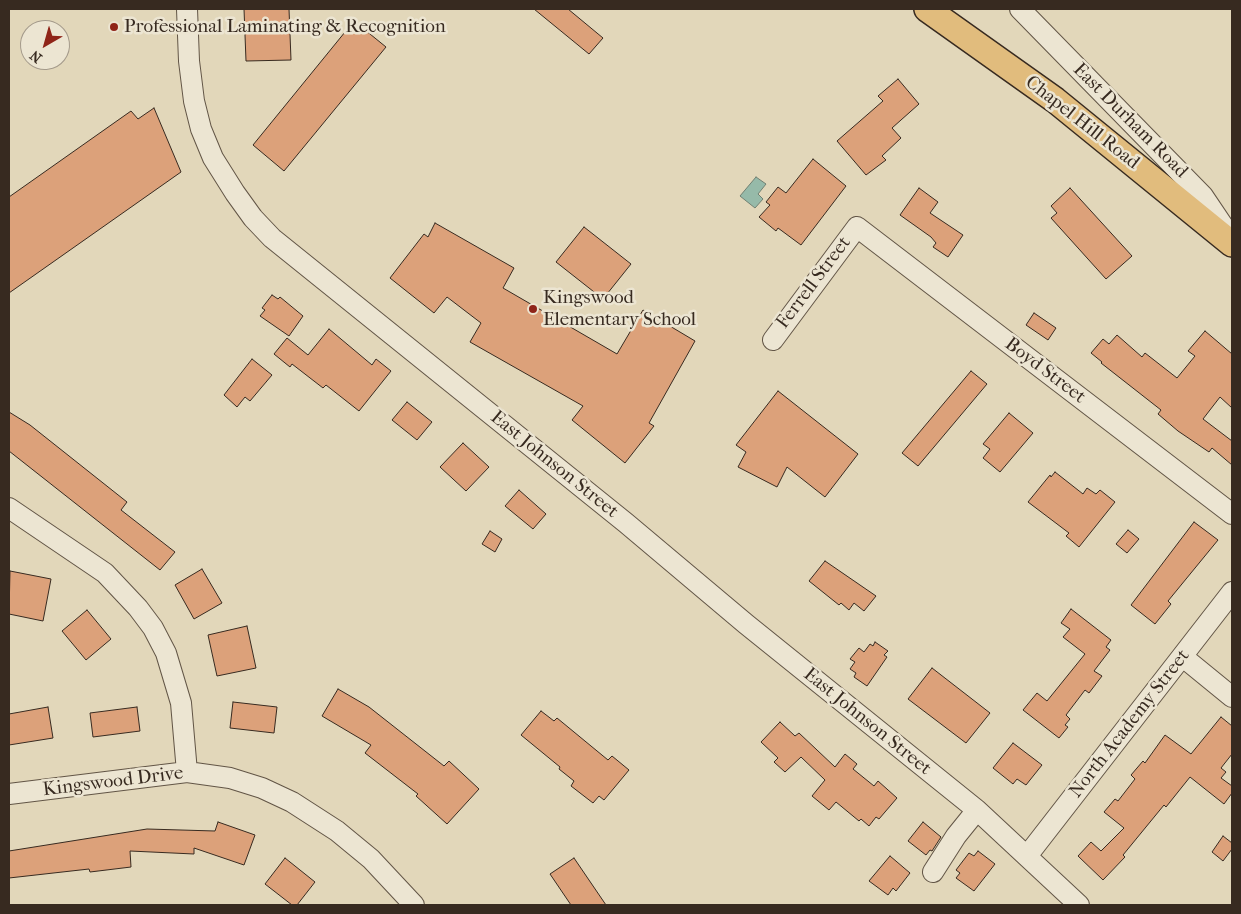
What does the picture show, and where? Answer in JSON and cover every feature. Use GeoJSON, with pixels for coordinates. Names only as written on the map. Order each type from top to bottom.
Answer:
{"type":"FeatureCollection","features":[{"type":"Feature","properties":{"kind":"main road","name":"Chapel Hill Road"},"geometry":{"type":"LineString","coordinates":[[927,9],[1055,100],[1232,244]]}},
{"type":"Feature","properties":{"kind":"street","name":"East Johnson Street"},"geometry":{"type":"LineString","coordinates":[[187,9],[189,61],[194,101],[201,129],[213,158],[235,193],[253,218],[272,238],[626,523],[746,624],[977,810],[1075,904]]}},
{"type":"Feature","properties":{"kind":"street","name":"East Durham Road"},"geometry":{"type":"LineString","coordinates":[[1020,9],[1203,196],[1232,239]]}},
{"type":"Feature","properties":{"kind":"street","name":"Ferrell Street"},"geometry":{"type":"LineString","coordinates":[[772,340],[857,227]]}},
{"type":"Feature","properties":{"kind":"street","name":"Boyd Street"},"geometry":{"type":"LineString","coordinates":[[857,227],[1232,514]]}},
{"type":"Feature","properties":{"kind":"street"},"geometry":{"type":"LineString","coordinates":[[9,508],[105,573],[138,608],[153,628],[166,653],[181,703],[186,772]]}},
{"type":"Feature","properties":{"kind":"street","name":"North Academy Street"},"geometry":{"type":"LineString","coordinates":[[1027,856],[1232,592]]}},
{"type":"Feature","properties":{"kind":"street"},"geometry":{"type":"LineString","coordinates":[[1183,657],[1232,697]]}},
{"type":"Feature","properties":{"kind":"street","name":"Kingswood Drive"},"geometry":{"type":"LineString","coordinates":[[9,794],[186,772],[230,778],[262,788],[292,802],[337,831],[394,882],[414,905]]}},
{"type":"Feature","properties":{"kind":"street"},"geometry":{"type":"LineString","coordinates":[[933,872],[956,836],[977,810]]}},
{"type":"Feature","properties":{"kind":"shaded area"},"geometry":{"type":"Polygon","coordinates":[[[756,177],[766,184],[758,194],[763,199],[755,208],[740,196],[756,177]]]}},
{"type":"Feature","properties":{"kind":"building"},"geometry":{"type":"Polygon","coordinates":[[[244,9],[289,9],[291,60],[246,61],[244,9]]]}},
{"type":"Feature","properties":{"kind":"building"},"geometry":{"type":"Polygon","coordinates":[[[534,9],[568,9],[603,38],[589,54],[534,9]]]}},
{"type":"Feature","properties":{"kind":"building"},"geometry":{"type":"Polygon","coordinates":[[[354,21],[386,47],[284,171],[253,145],[354,21]]]}},
{"type":"Feature","properties":{"kind":"building"},"geometry":{"type":"Polygon","coordinates":[[[898,79],[919,104],[892,128],[901,138],[882,156],[886,160],[866,175],[837,141],[883,101],[878,96],[898,79]]]}},
{"type":"Feature","properties":{"kind":"building"},"geometry":{"type":"Polygon","coordinates":[[[154,108],[181,172],[9,293],[9,197],[131,111],[138,119],[154,108]]]}},
{"type":"Feature","properties":{"kind":"building"},"geometry":{"type":"Polygon","coordinates":[[[813,159],[846,186],[801,245],[778,228],[776,231],[759,217],[770,205],[766,202],[778,187],[786,193],[813,159]]]}},
{"type":"Feature","properties":{"kind":"building"},"geometry":{"type":"Polygon","coordinates":[[[919,188],[938,202],[930,213],[963,235],[948,257],[933,247],[936,243],[931,237],[900,215],[919,188]]]}},
{"type":"Feature","properties":{"kind":"building"},"geometry":{"type":"Polygon","coordinates":[[[1070,188],[1132,256],[1106,279],[1051,218],[1057,213],[1051,206],[1070,188]]]}},
{"type":"Feature","properties":{"kind":"building"},"geometry":{"type":"Polygon","coordinates":[[[435,223],[514,268],[503,288],[617,354],[643,310],[695,341],[649,423],[654,426],[625,463],[572,420],[583,406],[470,342],[481,323],[447,297],[434,313],[390,278],[424,234],[428,237],[435,223]]]}},
{"type":"Feature","properties":{"kind":"building"},"geometry":{"type":"Polygon","coordinates":[[[584,227],[631,264],[603,299],[556,262],[584,227]]]}},
{"type":"Feature","properties":{"kind":"building"},"geometry":{"type":"Polygon","coordinates":[[[272,295],[278,299],[280,297],[303,316],[289,336],[260,316],[265,310],[262,308],[272,295]]]}},
{"type":"Feature","properties":{"kind":"building"},"geometry":{"type":"Polygon","coordinates":[[[1034,313],[1056,328],[1048,340],[1026,325],[1034,313]]]}},
{"type":"Feature","properties":{"kind":"building"},"geometry":{"type":"Polygon","coordinates":[[[329,329],[372,365],[376,359],[391,371],[359,411],[326,385],[323,388],[292,364],[290,367],[274,354],[287,338],[308,355],[329,329]]]}},
{"type":"Feature","properties":{"kind":"building"},"geometry":{"type":"Polygon","coordinates":[[[1205,331],[1232,354],[1232,408],[1220,397],[1203,419],[1232,441],[1232,465],[1212,448],[1209,452],[1178,431],[1158,414],[1161,410],[1091,353],[1103,339],[1109,344],[1117,335],[1142,357],[1145,353],[1177,378],[1195,356],[1188,351],[1205,331]]]}},
{"type":"Feature","properties":{"kind":"building"},"geometry":{"type":"Polygon","coordinates":[[[252,359],[272,375],[250,401],[245,397],[237,407],[224,395],[252,359]]]}},
{"type":"Feature","properties":{"kind":"building"},"geometry":{"type":"Polygon","coordinates":[[[971,371],[987,384],[918,466],[902,453],[971,371]]]}},
{"type":"Feature","properties":{"kind":"building"},"geometry":{"type":"Polygon","coordinates":[[[778,391],[858,454],[825,497],[787,467],[777,487],[738,467],[746,452],[736,445],[778,391]]]}},
{"type":"Feature","properties":{"kind":"building"},"geometry":{"type":"Polygon","coordinates":[[[407,402],[432,422],[417,440],[392,420],[407,402]]]}},
{"type":"Feature","properties":{"kind":"building"},"geometry":{"type":"Polygon","coordinates":[[[9,412],[30,425],[127,502],[121,510],[175,552],[160,570],[9,451],[9,412]]]}},
{"type":"Feature","properties":{"kind":"building"},"geometry":{"type":"Polygon","coordinates":[[[1009,413],[1033,433],[1000,472],[983,458],[990,449],[983,444],[1009,413]]]}},
{"type":"Feature","properties":{"kind":"building"},"geometry":{"type":"Polygon","coordinates":[[[463,443],[489,467],[466,491],[440,467],[463,443]]]}},
{"type":"Feature","properties":{"kind":"building"},"geometry":{"type":"Polygon","coordinates":[[[1055,472],[1083,494],[1087,488],[1096,494],[1100,490],[1115,502],[1079,547],[1066,536],[1069,533],[1028,502],[1050,475],[1051,477],[1055,472]]]}},
{"type":"Feature","properties":{"kind":"building"},"geometry":{"type":"Polygon","coordinates":[[[519,490],[546,514],[533,529],[505,506],[519,490]]]}},
{"type":"Feature","properties":{"kind":"building"},"geometry":{"type":"Polygon","coordinates":[[[1194,522],[1218,540],[1168,601],[1171,604],[1155,624],[1131,605],[1194,522]]]}},
{"type":"Feature","properties":{"kind":"building"},"geometry":{"type":"Polygon","coordinates":[[[1128,530],[1139,539],[1127,553],[1116,544],[1128,530]]]}},
{"type":"Feature","properties":{"kind":"building"},"geometry":{"type":"Polygon","coordinates":[[[490,531],[502,539],[495,552],[482,544],[490,531]]]}},
{"type":"Feature","properties":{"kind":"building"},"geometry":{"type":"Polygon","coordinates":[[[825,561],[876,596],[864,611],[854,603],[849,610],[841,603],[839,605],[809,581],[825,561]]]}},
{"type":"Feature","properties":{"kind":"building"},"geometry":{"type":"Polygon","coordinates":[[[202,569],[222,603],[194,619],[175,585],[202,569]]]}},
{"type":"Feature","properties":{"kind":"building"},"geometry":{"type":"Polygon","coordinates":[[[10,571],[51,579],[43,621],[9,614],[10,571]]]}},
{"type":"Feature","properties":{"kind":"building"},"geometry":{"type":"Polygon","coordinates":[[[1071,609],[1111,640],[1106,647],[1110,650],[1094,671],[1102,676],[1089,693],[1085,690],[1066,715],[1070,719],[1065,725],[1068,727],[1059,738],[1023,710],[1037,693],[1047,701],[1085,654],[1063,637],[1070,629],[1061,623],[1071,609]]]}},
{"type":"Feature","properties":{"kind":"building"},"geometry":{"type":"Polygon","coordinates":[[[87,610],[111,639],[86,660],[62,631],[87,610]]]}},
{"type":"Feature","properties":{"kind":"building"},"geometry":{"type":"Polygon","coordinates":[[[247,626],[256,668],[217,676],[208,635],[247,626]]]}},
{"type":"Feature","properties":{"kind":"building"},"geometry":{"type":"Polygon","coordinates":[[[875,642],[888,651],[884,655],[887,657],[867,686],[854,677],[856,673],[850,669],[855,662],[850,659],[859,648],[864,652],[870,644],[873,646],[875,642]]]}},
{"type":"Feature","properties":{"kind":"building"},"geometry":{"type":"Polygon","coordinates":[[[932,668],[990,713],[966,743],[908,699],[932,668]]]}},
{"type":"Feature","properties":{"kind":"building"},"geometry":{"type":"Polygon","coordinates":[[[338,689],[369,707],[444,766],[449,761],[479,789],[447,824],[416,796],[418,794],[365,753],[371,745],[322,716],[338,689]]]}},
{"type":"Feature","properties":{"kind":"building"},"geometry":{"type":"Polygon","coordinates":[[[233,702],[277,707],[274,733],[230,728],[233,702]]]}},
{"type":"Feature","properties":{"kind":"building"},"geometry":{"type":"Polygon","coordinates":[[[48,707],[53,738],[9,745],[9,714],[48,707]]]}},
{"type":"Feature","properties":{"kind":"building"},"geometry":{"type":"Polygon","coordinates":[[[137,707],[140,731],[93,737],[90,713],[137,707]]]}},
{"type":"Feature","properties":{"kind":"building"},"geometry":{"type":"Polygon","coordinates":[[[541,711],[554,721],[557,718],[608,760],[612,756],[629,770],[604,800],[599,796],[593,803],[571,786],[574,781],[521,735],[541,711]]]}},
{"type":"Feature","properties":{"kind":"building"},"geometry":{"type":"Polygon","coordinates":[[[1221,717],[1232,726],[1232,754],[1221,768],[1226,772],[1221,778],[1232,786],[1232,793],[1224,804],[1190,777],[1123,855],[1125,857],[1103,880],[1078,856],[1091,842],[1101,851],[1124,828],[1104,812],[1115,799],[1118,801],[1135,779],[1131,775],[1143,761],[1145,763],[1165,735],[1191,754],[1221,717]]]}},
{"type":"Feature","properties":{"kind":"building"},"geometry":{"type":"Polygon","coordinates":[[[780,722],[795,736],[799,733],[835,767],[845,754],[857,764],[853,769],[874,786],[878,781],[897,798],[879,819],[876,817],[869,826],[861,819],[859,821],[836,802],[829,810],[812,796],[825,780],[801,757],[785,772],[774,762],[778,758],[761,742],[780,722]]]}},
{"type":"Feature","properties":{"kind":"building"},"geometry":{"type":"Polygon","coordinates":[[[1013,743],[1042,765],[1026,785],[1017,779],[1013,784],[993,768],[1013,743]]]}},
{"type":"Feature","properties":{"kind":"building"},"geometry":{"type":"Polygon","coordinates":[[[218,822],[255,835],[244,865],[194,848],[194,854],[130,851],[131,867],[90,872],[89,869],[9,878],[9,851],[147,829],[215,831],[218,822]]]}},
{"type":"Feature","properties":{"kind":"building"},"geometry":{"type":"Polygon","coordinates":[[[923,822],[941,837],[932,851],[930,850],[926,855],[908,841],[923,822]]]}},
{"type":"Feature","properties":{"kind":"building"},"geometry":{"type":"Polygon","coordinates":[[[1223,836],[1232,843],[1232,849],[1223,861],[1212,852],[1223,836]]]}},
{"type":"Feature","properties":{"kind":"building"},"geometry":{"type":"Polygon","coordinates":[[[978,851],[995,864],[974,891],[956,878],[960,873],[956,870],[969,853],[974,856],[978,851]]]}},
{"type":"Feature","properties":{"kind":"building"},"geometry":{"type":"Polygon","coordinates":[[[890,856],[910,873],[896,891],[893,888],[888,895],[869,881],[890,856]]]}},
{"type":"Feature","properties":{"kind":"building"},"geometry":{"type":"Polygon","coordinates":[[[285,858],[315,882],[297,905],[292,905],[265,884],[285,858]]]}},
{"type":"Feature","properties":{"kind":"building"},"geometry":{"type":"Polygon","coordinates":[[[574,858],[606,905],[571,905],[550,874],[574,858]]]}},
{"type":"Feature","properties":{"kind":"place","name":"Professional Laminating & Recognition"},"geometry":{"type":"Point","coordinates":[114,27]}},
{"type":"Feature","properties":{"kind":"place","name":"Kingswood Elementary School"},"geometry":{"type":"Point","coordinates":[533,309]}}]}
